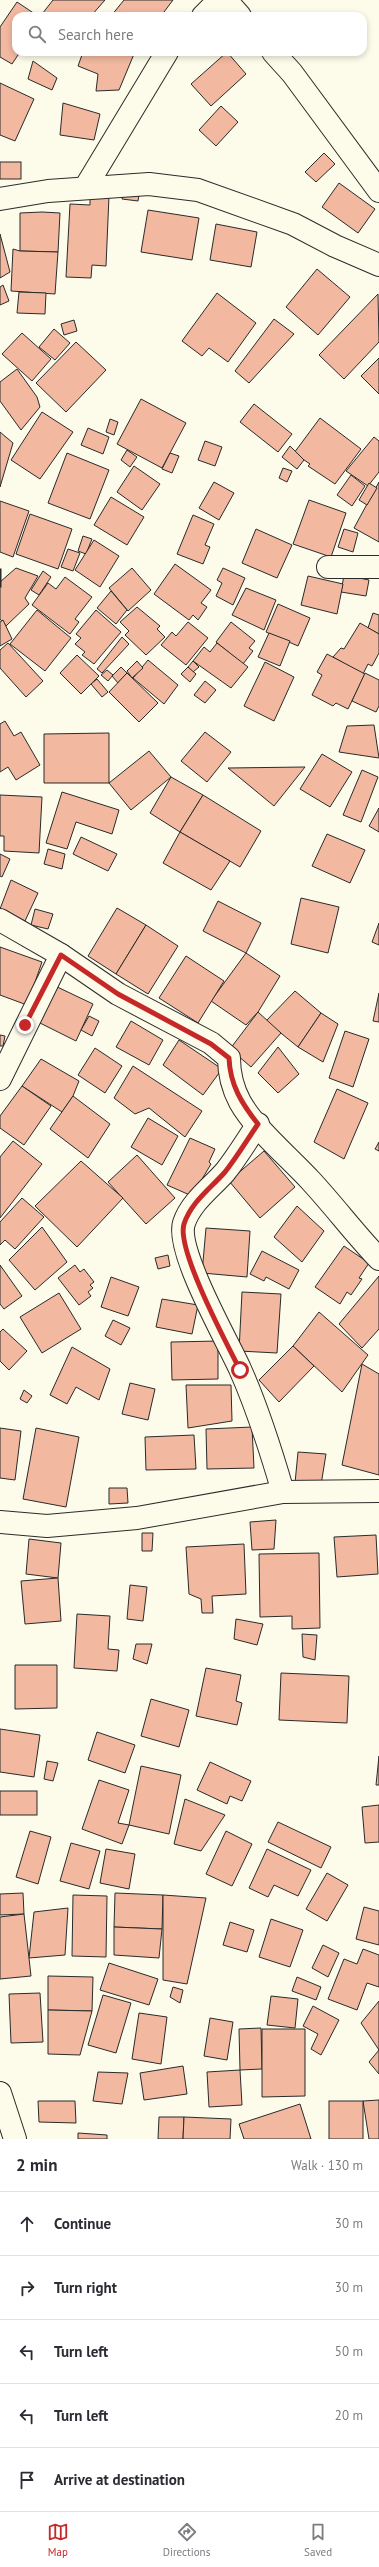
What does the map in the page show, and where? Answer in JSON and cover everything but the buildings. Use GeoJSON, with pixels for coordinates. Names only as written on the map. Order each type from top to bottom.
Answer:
{"type":"FeatureCollection","features":[{"type":"Feature","properties":{"kind":"street"},"geometry":{"type":"LineString","coordinates":[[207,12],[218,0]]}},
{"type":"Feature","properties":{"kind":"street"},"geometry":{"type":"LineString","coordinates":[[226,0],[236,12]]}},
{"type":"Feature","properties":{"kind":"street"},"geometry":{"type":"LineString","coordinates":[[84,188],[165,56]]}},
{"type":"Feature","properties":{"kind":"street"},"geometry":{"type":"LineString","coordinates":[[277,56],[292,73],[379,191]]}},
{"type":"Feature","properties":{"kind":"street"},"geometry":{"type":"LineString","coordinates":[[0,199],[48,191],[148,184],[198,190],[293,224],[342,250],[379,265]]}},
{"type":"Feature","properties":{"kind":"street"},"geometry":{"type":"LineString","coordinates":[[328,567],[379,567]]}},
{"type":"Feature","properties":{"kind":"street"},"geometry":{"type":"LineString","coordinates":[[0,920],[61,955],[118,994],[211,1044],[229,1058],[230,1073],[240,1102],[258,1124],[312,1182],[350,1229],[379,1259]]}},
{"type":"Feature","properties":{"kind":"street"},"geometry":{"type":"LineString","coordinates":[[0,1079],[61,955]]}},
{"type":"Feature","properties":{"kind":"street"},"geometry":{"type":"LineString","coordinates":[[258,1124],[226,1171],[198,1200],[192,1209],[183,1224],[184,1242],[208,1304],[240,1370],[272,1454],[283,1492]]}},
{"type":"Feature","properties":{"kind":"street"},"geometry":{"type":"LineString","coordinates":[[0,1522],[47,1526],[137,1518],[283,1492],[379,1491]]}},
{"type":"Feature","properties":{"kind":"street"},"geometry":{"type":"LineString","coordinates":[[0,2093],[15,2139]]}},
{"type":"Feature","properties":{"kind":"route"},"geometry":{"type":"LineString","coordinates":[[25,1025],[61,955],[118,994],[175,1023],[211,1044],[229,1058],[230,1073],[240,1102],[258,1124],[226,1171],[198,1200],[183,1224],[184,1242],[191,1265],[240,1370]]}}]}
